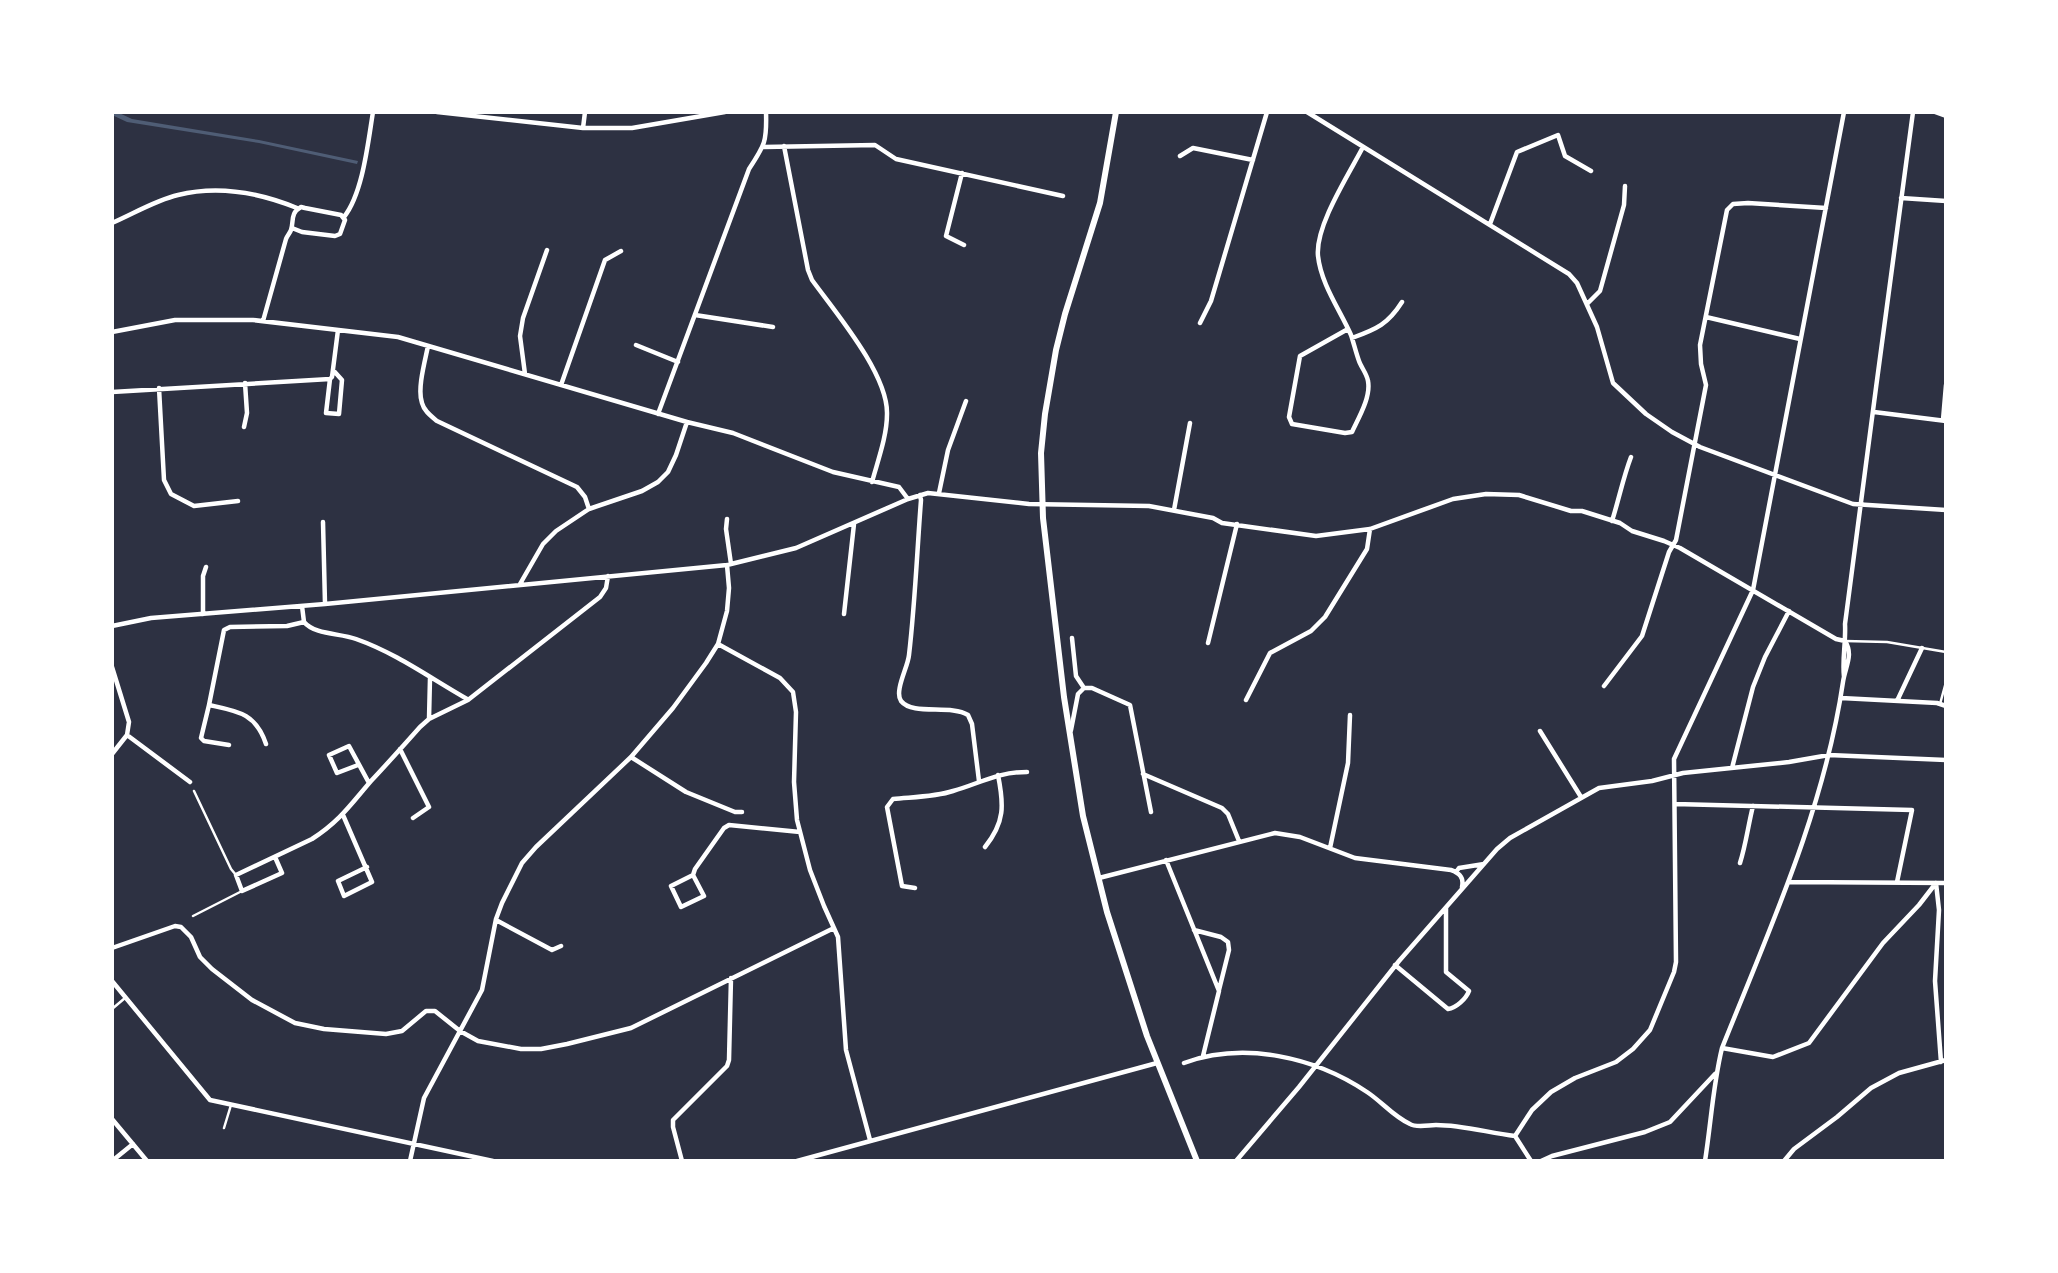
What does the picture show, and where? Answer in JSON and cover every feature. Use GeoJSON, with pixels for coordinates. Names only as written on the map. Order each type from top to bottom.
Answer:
{"type":"FeatureCollection","features":[{"type":"Feature","properties":{"kind":"street"},"geometry":{"type":"LineString","coordinates":[[292,228],[296,231],[335,236],[341,231],[365,163],[373,112]]}},
{"type":"Feature","properties":{"kind":"street"},"geometry":{"type":"LineString","coordinates":[[437,112],[583,128],[632,128],[725,112]]}},
{"type":"Feature","properties":{"kind":"street"},"geometry":{"type":"LineString","coordinates":[[583,128],[585,112]]}},
{"type":"Feature","properties":{"kind":"street"},"geometry":{"type":"LineString","coordinates":[[658,414],[749,169],[764,146],[766,112]]}},
{"type":"Feature","properties":{"kind":"street"},"geometry":{"type":"LineString","coordinates":[[1116,112],[1100,204],[1056,350],[1041,453],[1042,504],[1069,738],[1083,816],[1107,912],[1157,1063],[1197,1161]]}},
{"type":"Feature","properties":{"kind":"street"},"geometry":{"type":"LineString","coordinates":[[1200,323],[1211,302],[1267,112]]}},
{"type":"Feature","properties":{"kind":"street"},"geometry":{"type":"LineString","coordinates":[[1307,112],[1569,274],[1577,283],[1597,327],[1613,383],[1646,414],[1672,432],[1694,444],[1859,505],[1946,510]]}},
{"type":"Feature","properties":{"kind":"street"},"geometry":{"type":"LineString","coordinates":[[1515,1136],[1532,1110],[1552,1093],[1575,1078],[1616,1062],[1633,1049],[1650,1030],[1658,1015],[1674,972],[1674,760],[1753,590],[1844,112]]}},
{"type":"Feature","properties":{"kind":"street"},"geometry":{"type":"LineString","coordinates":[[1705,1161],[1722,1048],[1789,882],[1814,808],[1829,755],[1849,661],[1845,624],[1913,112]]}},
{"type":"Feature","properties":{"kind":"street"},"geometry":{"type":"LineString","coordinates":[[1935,112],[1946,116]]}},
{"type":"Feature","properties":{"kind":"street"},"geometry":{"type":"LineString","coordinates":[[1489,225],[1517,152],[1558,135],[1565,156],[1591,171]]}},
{"type":"Feature","properties":{"kind":"street"},"geometry":{"type":"LineString","coordinates":[[764,146],[875,145],[896,159],[1063,196]]}},
{"type":"Feature","properties":{"kind":"street"},"geometry":{"type":"LineString","coordinates":[[784,146],[812,280],[874,368],[886,396],[887,426],[872,482]]}},
{"type":"Feature","properties":{"kind":"street"},"geometry":{"type":"LineString","coordinates":[[1348,329],[1300,356],[1289,417],[1292,424],[1352,432],[1366,401],[1368,381],[1352,338],[1348,329],[1324,279],[1317,255],[1319,236],[1329,212],[1363,147]]}},
{"type":"Feature","properties":{"kind":"street"},"geometry":{"type":"LineString","coordinates":[[1180,156],[1193,148],[1253,160]]}},
{"type":"Feature","properties":{"kind":"street"},"geometry":{"type":"LineString","coordinates":[[962,173],[946,236],[964,245]]}},
{"type":"Feature","properties":{"kind":"street"},"geometry":{"type":"LineString","coordinates":[[1587,304],[1600,291],[1623,205],[1625,187]]}},
{"type":"Feature","properties":{"kind":"street"},"geometry":{"type":"LineString","coordinates":[[112,223],[176,195],[227,191],[344,217]]}},
{"type":"Feature","properties":{"kind":"street"},"geometry":{"type":"LineString","coordinates":[[1901,198],[1946,201]]}},
{"type":"Feature","properties":{"kind":"street"},"geometry":{"type":"LineString","coordinates":[[1604,686],[1643,636],[1676,540],[1706,385],[1700,345],[1727,210],[1733,204],[1748,203],[1826,208]]}},
{"type":"Feature","properties":{"kind":"street"},"geometry":{"type":"LineString","coordinates":[[263,321],[297,208]]}},
{"type":"Feature","properties":{"kind":"street"},"geometry":{"type":"LineString","coordinates":[[525,374],[520,336],[523,318],[547,250]]}},
{"type":"Feature","properties":{"kind":"street"},"geometry":{"type":"LineString","coordinates":[[561,385],[605,260],[621,251]]}},
{"type":"Feature","properties":{"kind":"street"},"geometry":{"type":"LineString","coordinates":[[1352,338],[1375,330],[1392,318],[1402,302]]}},
{"type":"Feature","properties":{"kind":"street"},"geometry":{"type":"LineString","coordinates":[[695,315],[773,327]]}},
{"type":"Feature","properties":{"kind":"street"},"geometry":{"type":"LineString","coordinates":[[1706,317],[1800,339]]}},
{"type":"Feature","properties":{"kind":"street"},"geometry":{"type":"LineString","coordinates":[[112,332],[175,320],[263,321],[398,337],[658,414],[733,433],[825,469],[899,488],[908,499]]}},
{"type":"Feature","properties":{"kind":"street"},"geometry":{"type":"LineString","coordinates":[[332,370],[342,380],[339,414],[326,413],[330,379],[338,330]]}},
{"type":"Feature","properties":{"kind":"street"},"geometry":{"type":"LineString","coordinates":[[636,345],[678,362]]}},
{"type":"Feature","properties":{"kind":"street"},"geometry":{"type":"LineString","coordinates":[[428,346],[421,393],[427,412],[437,421],[577,487],[585,497],[589,509]]}},
{"type":"Feature","properties":{"kind":"street"},"geometry":{"type":"LineString","coordinates":[[112,392],[330,379]]}},
{"type":"Feature","properties":{"kind":"street"},"geometry":{"type":"LineString","coordinates":[[244,427],[247,413],[246,383]]}},
{"type":"Feature","properties":{"kind":"street"},"geometry":{"type":"LineString","coordinates":[[1874,412],[1944,421],[1946,385]]}},
{"type":"Feature","properties":{"kind":"street"},"geometry":{"type":"LineString","coordinates":[[159,388],[164,480],[171,494],[194,506],[238,501]]}},
{"type":"Feature","properties":{"kind":"street"},"geometry":{"type":"LineString","coordinates":[[939,493],[948,450],[966,401]]}},
{"type":"Feature","properties":{"kind":"street"},"geometry":{"type":"LineString","coordinates":[[520,584],[548,537],[589,509],[642,491],[658,482],[668,472],[687,422]]}},
{"type":"Feature","properties":{"kind":"street"},"geometry":{"type":"LineString","coordinates":[[1174,510],[1190,423]]}},
{"type":"Feature","properties":{"kind":"street"},"geometry":{"type":"LineString","coordinates":[[1612,521],[1631,457]]}},
{"type":"Feature","properties":{"kind":"street"},"geometry":{"type":"LineString","coordinates":[[112,626],[151,618],[325,604],[729,564],[796,548],[908,499],[939,493],[1042,504],[1136,505],[1213,518],[1222,523],[1316,536],[1370,529],[1453,499],[1486,494],[1519,495],[1572,511],[1582,511],[1674,545],[1836,639],[1846,641]]}},
{"type":"Feature","properties":{"kind":"street"},"geometry":{"type":"LineString","coordinates":[[919,495],[921,500],[909,659],[899,696],[902,703],[911,708],[958,710],[968,715],[972,724],[979,780]]}},
{"type":"Feature","properties":{"kind":"street"},"geometry":{"type":"LineString","coordinates":[[410,1161],[424,1098],[482,990],[496,919],[522,863],[631,757],[690,686],[718,643],[727,611],[729,588],[727,519]]}},
{"type":"Feature","properties":{"kind":"street"},"geometry":{"type":"LineString","coordinates":[[323,522],[325,604]]}},
{"type":"Feature","properties":{"kind":"street"},"geometry":{"type":"LineString","coordinates":[[844,614],[854,524]]}},
{"type":"Feature","properties":{"kind":"street"},"geometry":{"type":"LineString","coordinates":[[1208,643],[1237,524]]}},
{"type":"Feature","properties":{"kind":"street"},"geometry":{"type":"LineString","coordinates":[[1246,699],[1270,653],[1311,631],[1325,617],[1367,548],[1370,529]]}},
{"type":"Feature","properties":{"kind":"street"},"geometry":{"type":"LineString","coordinates":[[203,614],[203,576],[206,567]]}},
{"type":"Feature","properties":{"kind":"street"},"geometry":{"type":"LineString","coordinates":[[275,857],[282,873],[242,891],[236,875],[312,839],[343,815],[420,727],[429,719],[468,700],[600,597],[606,588],[608,576]]}},
{"type":"Feature","properties":{"kind":"street"},"geometry":{"type":"LineString","coordinates":[[302,606],[304,622],[312,629],[354,638],[386,651],[468,700]]}},
{"type":"Feature","properties":{"kind":"street"},"geometry":{"type":"LineString","coordinates":[[1732,768],[1753,687],[1789,611]]}},
{"type":"Feature","properties":{"kind":"street"},"geometry":{"type":"LineString","coordinates":[[229,745],[204,741],[201,738],[224,630],[230,627],[287,626],[304,622]]}},
{"type":"Feature","properties":{"kind":"street"},"geometry":{"type":"LineString","coordinates":[[1072,638],[1076,676],[1084,688]]}},
{"type":"Feature","properties":{"kind":"street"},"geometry":{"type":"LineString","coordinates":[[718,643],[780,678],[793,692],[796,712],[794,795],[800,832],[810,870],[838,937],[846,1050],[870,1140]]}},
{"type":"Feature","properties":{"kind":"street"},"geometry":{"type":"LineString","coordinates":[[1897,701],[1922,648]]}},
{"type":"Feature","properties":{"kind":"street"},"geometry":{"type":"LineString","coordinates":[[112,667],[129,722],[127,735],[112,754]]}},
{"type":"Feature","properties":{"kind":"street"},"geometry":{"type":"LineString","coordinates":[[429,719],[430,677]]}},
{"type":"Feature","properties":{"kind":"street"},"geometry":{"type":"LineString","coordinates":[[1069,738],[1078,694],[1084,688],[1092,688],[1130,705],[1151,813]]}},
{"type":"Feature","properties":{"kind":"street"},"geometry":{"type":"LineString","coordinates":[[1841,698],[1943,705]]}},
{"type":"Feature","properties":{"kind":"street"},"geometry":{"type":"LineString","coordinates":[[209,705],[248,716],[266,744]]}},
{"type":"Feature","properties":{"kind":"street"},"geometry":{"type":"LineString","coordinates":[[1330,848],[1348,763],[1350,715]]}},
{"type":"Feature","properties":{"kind":"street"},"geometry":{"type":"LineString","coordinates":[[1540,731],[1581,797]]}},
{"type":"Feature","properties":{"kind":"street"},"geometry":{"type":"LineString","coordinates":[[127,735],[190,782]]}},
{"type":"Feature","properties":{"kind":"street"},"geometry":{"type":"LineString","coordinates":[[358,765],[337,773],[329,755],[349,747],[369,783]]}},
{"type":"Feature","properties":{"kind":"street"},"geometry":{"type":"LineString","coordinates":[[400,749],[429,807],[413,818]]}},
{"type":"Feature","properties":{"kind":"street"},"geometry":{"type":"LineString","coordinates":[[1236,1161],[1395,965],[1484,864],[1510,838],[1581,797],[1599,788],[1829,755],[1946,760]]}},
{"type":"Feature","properties":{"kind":"street"},"geometry":{"type":"LineString","coordinates":[[631,757],[687,792],[735,812],[742,812]]}},
{"type":"Feature","properties":{"kind":"street"},"geometry":{"type":"LineString","coordinates":[[915,888],[902,886],[887,807],[893,799],[952,792],[979,780],[1011,772],[1027,772]]}},
{"type":"Feature","properties":{"kind":"street"},"geometry":{"type":"LineString","coordinates":[[1143,774],[1222,808],[1228,814],[1239,841]]}},
{"type":"Feature","properties":{"kind":"street"},"geometry":{"type":"LineString","coordinates":[[985,847],[995,834],[1002,817],[1002,794],[998,775]]}},
{"type":"Feature","properties":{"kind":"street"},"geometry":{"type":"LineString","coordinates":[[1675,804],[1912,810],[1897,882]]}},
{"type":"Feature","properties":{"kind":"street"},"geometry":{"type":"LineString","coordinates":[[1740,863],[1753,806]]}},
{"type":"Feature","properties":{"kind":"street"},"geometry":{"type":"LineString","coordinates":[[343,815],[367,867],[372,882],[344,896],[338,881],[367,867]]}},
{"type":"Feature","properties":{"kind":"street"},"geometry":{"type":"LineString","coordinates":[[693,875],[704,896],[681,907],[671,886],[693,875],[724,828],[729,825],[800,832]]}},
{"type":"Feature","properties":{"kind":"street"},"geometry":{"type":"LineString","coordinates":[[1098,878],[1267,834],[1286,834],[1355,858],[1457,872],[1463,880],[1461,891]]}},
{"type":"Feature","properties":{"kind":"street"},"geometry":{"type":"LineString","coordinates":[[1166,860],[1219,991]]}},
{"type":"Feature","properties":{"kind":"street"},"geometry":{"type":"LineString","coordinates":[[1457,872],[1460,868],[1484,864]]}},
{"type":"Feature","properties":{"kind":"street"},"geometry":{"type":"LineString","coordinates":[[1789,882],[1946,883]]}},
{"type":"Feature","properties":{"kind":"street"},"geometry":{"type":"LineString","coordinates":[[1722,1048],[1773,1057],[1809,1043],[1883,943],[1936,883]]}},
{"type":"Feature","properties":{"kind":"street"},"geometry":{"type":"LineString","coordinates":[[1784,1161],[1794,1149],[1871,1088],[1899,1073],[1944,1061],[1935,981],[1938,910],[1936,883]]}},
{"type":"Feature","properties":{"kind":"street"},"geometry":{"type":"LineString","coordinates":[[1395,965],[1448,1009],[1467,996],[1469,991],[1447,972],[1446,907]]}},
{"type":"Feature","properties":{"kind":"street"},"geometry":{"type":"LineString","coordinates":[[496,919],[552,950],[561,946]]}},
{"type":"Feature","properties":{"kind":"street"},"geometry":{"type":"LineString","coordinates":[[112,948],[174,926],[181,927],[187,931],[200,957],[212,969],[252,1000],[295,1023],[324,1029],[386,1034],[402,1031],[426,1011],[435,1011],[478,1041],[521,1049],[541,1049],[631,1028],[834,928]]}},
{"type":"Feature","properties":{"kind":"street"},"geometry":{"type":"LineString","coordinates":[[1194,930],[1221,937],[1228,942],[1229,950],[1203,1056]]}},
{"type":"Feature","properties":{"kind":"street"},"geometry":{"type":"LineString","coordinates":[[682,1161],[673,1120],[727,1066],[731,978]]}},
{"type":"Feature","properties":{"kind":"street"},"geometry":{"type":"LineString","coordinates":[[112,981],[210,1100],[493,1161]]}},
{"type":"Feature","properties":{"kind":"street"},"geometry":{"type":"LineString","coordinates":[[1184,1063],[1203,1056],[1233,1054],[1298,1059],[1326,1069],[1367,1091],[1411,1126],[1453,1125],[1515,1136],[1531,1161]]}},
{"type":"Feature","properties":{"kind":"street"},"geometry":{"type":"LineString","coordinates":[[797,1161],[1157,1063]]}},
{"type":"Feature","properties":{"kind":"street"},"geometry":{"type":"LineString","coordinates":[[1541,1161],[1646,1132],[1670,1122],[1716,1074]]}},
{"type":"Feature","properties":{"kind":"street"},"geometry":{"type":"LineString","coordinates":[[112,1119],[147,1161]]}},
{"type":"Feature","properties":{"kind":"street"},"geometry":{"type":"LineString","coordinates":[[112,1161],[133,1144]]}},
{"type":"Feature","properties":{"kind":"lane"},"geometry":{"type":"LineString","coordinates":[[1846,641],[1887,642],[1946,652]]}},
{"type":"Feature","properties":{"kind":"lane"},"geometry":{"type":"LineString","coordinates":[[1943,705],[1946,682]]}},
{"type":"Feature","properties":{"kind":"lane"},"geometry":{"type":"LineString","coordinates":[[194,790],[236,875]]}},
{"type":"Feature","properties":{"kind":"lane"},"geometry":{"type":"LineString","coordinates":[[193,916],[242,891]]}},
{"type":"Feature","properties":{"kind":"lane"},"geometry":{"type":"LineString","coordinates":[[112,1009],[125,998]]}},
{"type":"Feature","properties":{"kind":"lane"},"geometry":{"type":"LineString","coordinates":[[224,1128],[232,1104]]}},
{"type":"Feature","properties":{"kind":"water"},"geometry":{"type":"Polygon","coordinates":[[[112,112],[132,119],[259,140],[358,161],[357,164],[259,143],[127,122],[112,115],[112,112]]]}}]}
